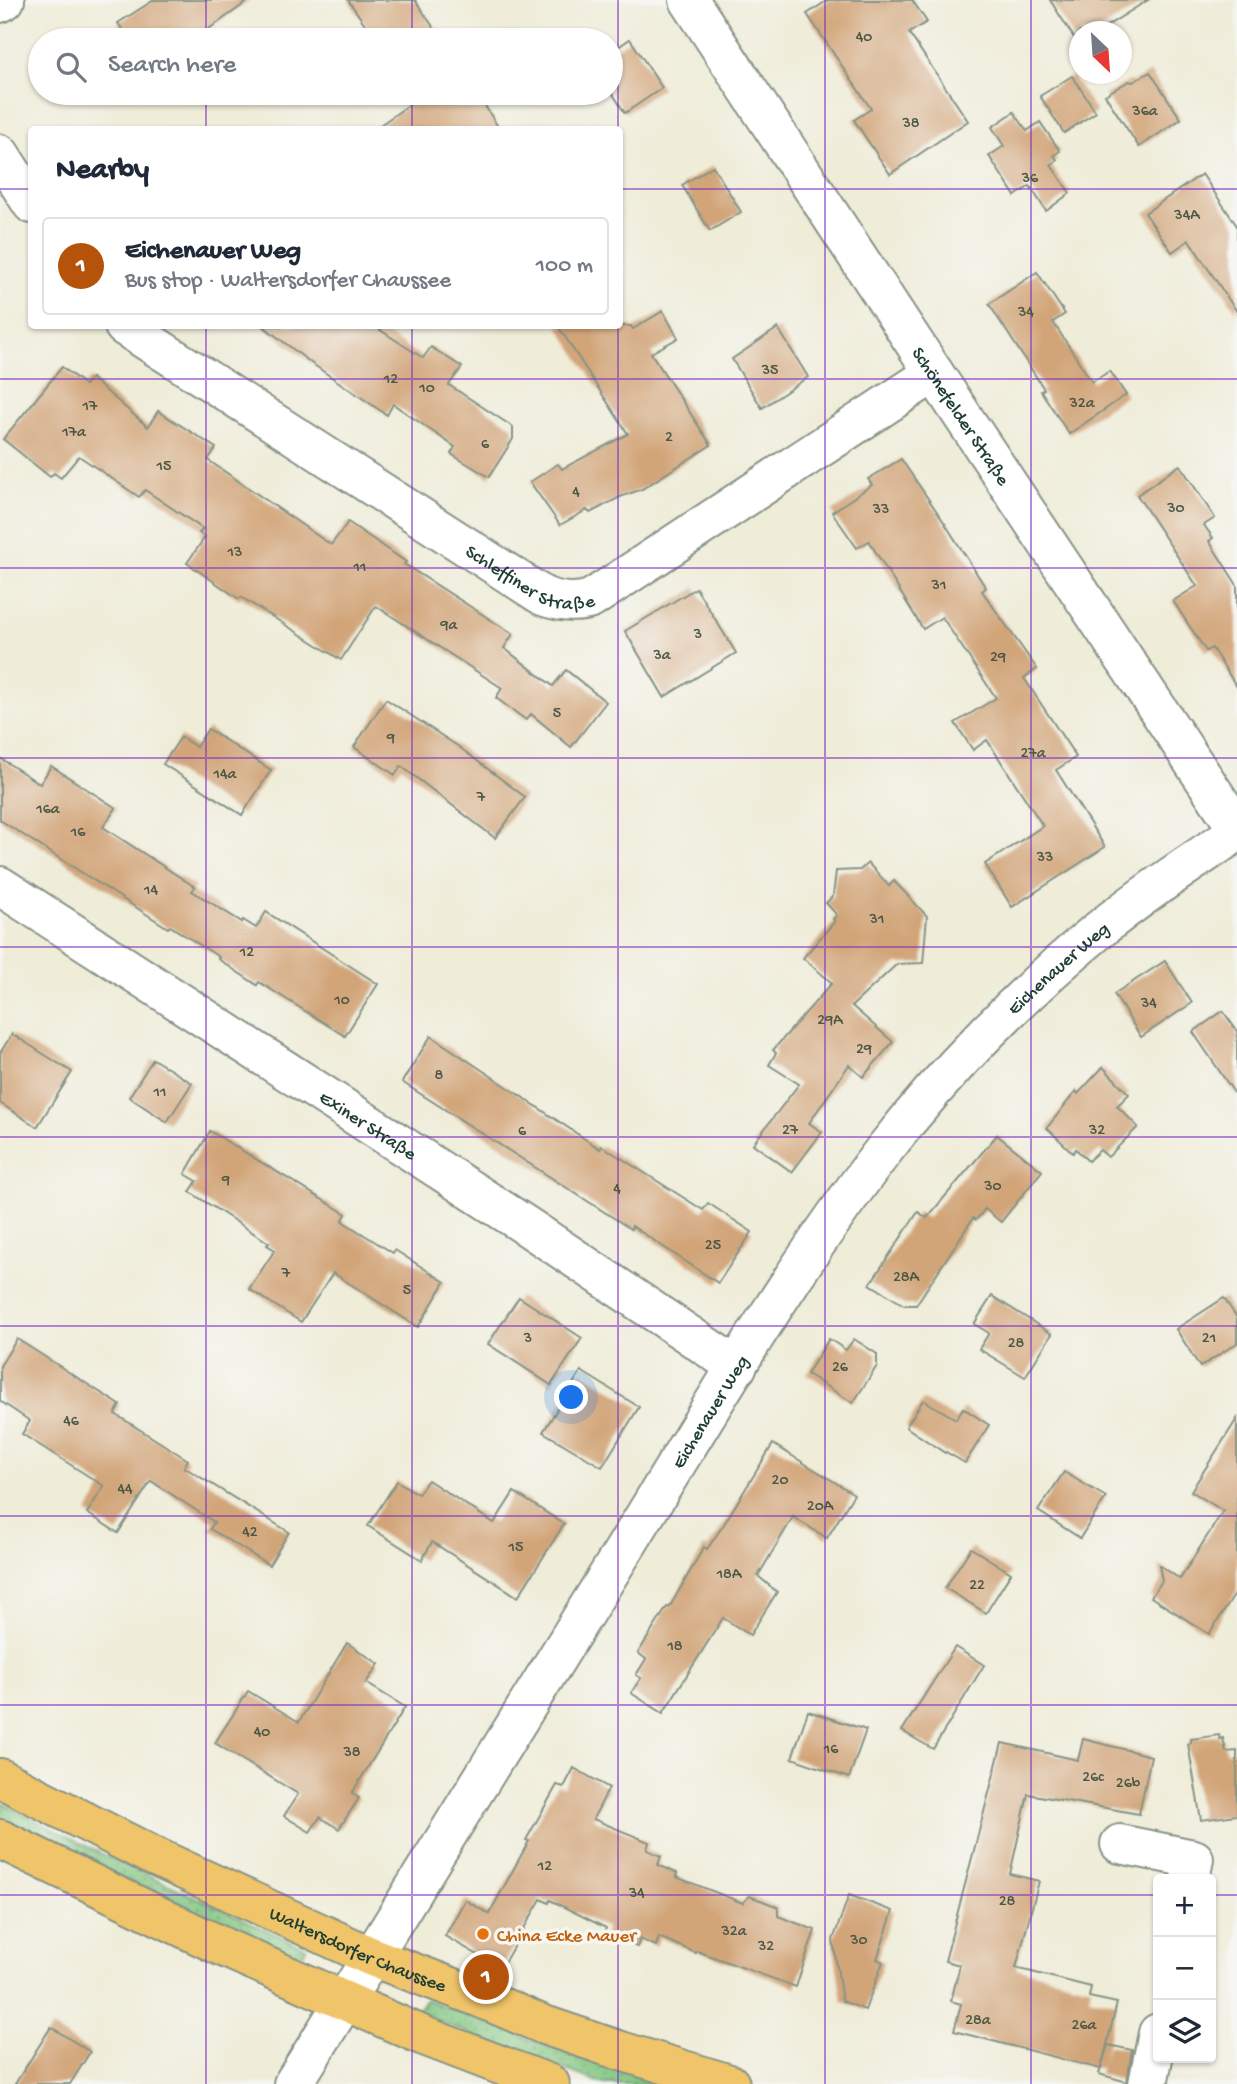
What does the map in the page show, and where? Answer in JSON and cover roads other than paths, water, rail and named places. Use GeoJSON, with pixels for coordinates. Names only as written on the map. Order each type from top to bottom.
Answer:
{"type":"FeatureCollection","features":[{"type":"Feature","properties":{"kind":"main road","name":"Waltersdorfer Chaussee"},"geometry":{"type":"LineString","coordinates":[[0,1778],[149,1854],[372,1957],[544,2025],[730,2084]]}},
{"type":"Feature","properties":{"kind":"main road"},"geometry":{"type":"LineString","coordinates":[[0,1839],[223,1947],[424,2036],[550,2084]]}},
{"type":"Feature","properties":{"kind":"street"},"geometry":{"type":"LineString","coordinates":[[0,3],[5,0]]}},
{"type":"Feature","properties":{"kind":"street","name":"Schönefelder Straße"},"geometry":{"type":"LineString","coordinates":[[689,0],[1237,830]]}},
{"type":"Feature","properties":{"kind":"street"},"geometry":{"type":"LineString","coordinates":[[0,154],[28,198]]}},
{"type":"Feature","properties":{"kind":"street","name":"Schleffiner Straße"},"geometry":{"type":"LineString","coordinates":[[129,329],[543,596],[552,600],[582,602],[591,599],[934,373]]}},
{"type":"Feature","properties":{"kind":"street","name":"Eichenauer Weg"},"geometry":{"type":"LineString","coordinates":[[293,2084],[737,1367],[813,1248],[885,1149],[952,1069],[1023,998],[1095,933],[1237,830]]}},
{"type":"Feature","properties":{"kind":"street","name":"Exiner Straße"},"geometry":{"type":"LineString","coordinates":[[0,886],[525,1225],[737,1367]]}},
{"type":"Feature","properties":{"kind":"street"},"geometry":{"type":"LineString","coordinates":[[1120,1844],[1194,1860],[1191,1874]]}},
{"type":"Feature","properties":{"kind":"street"},"geometry":{"type":"LineString","coordinates":[[1148,2084],[1153,2058]]}},
{"type":"Feature","properties":{"kind":"place","name":"China Ecke Mauer"},"geometry":{"type":"Point","coordinates":[483,1934]}},
{"type":"Feature","properties":{"kind":"place","name":"Eichenauer Weg"},"geometry":{"type":"Point","coordinates":[486,1977]}}]}
